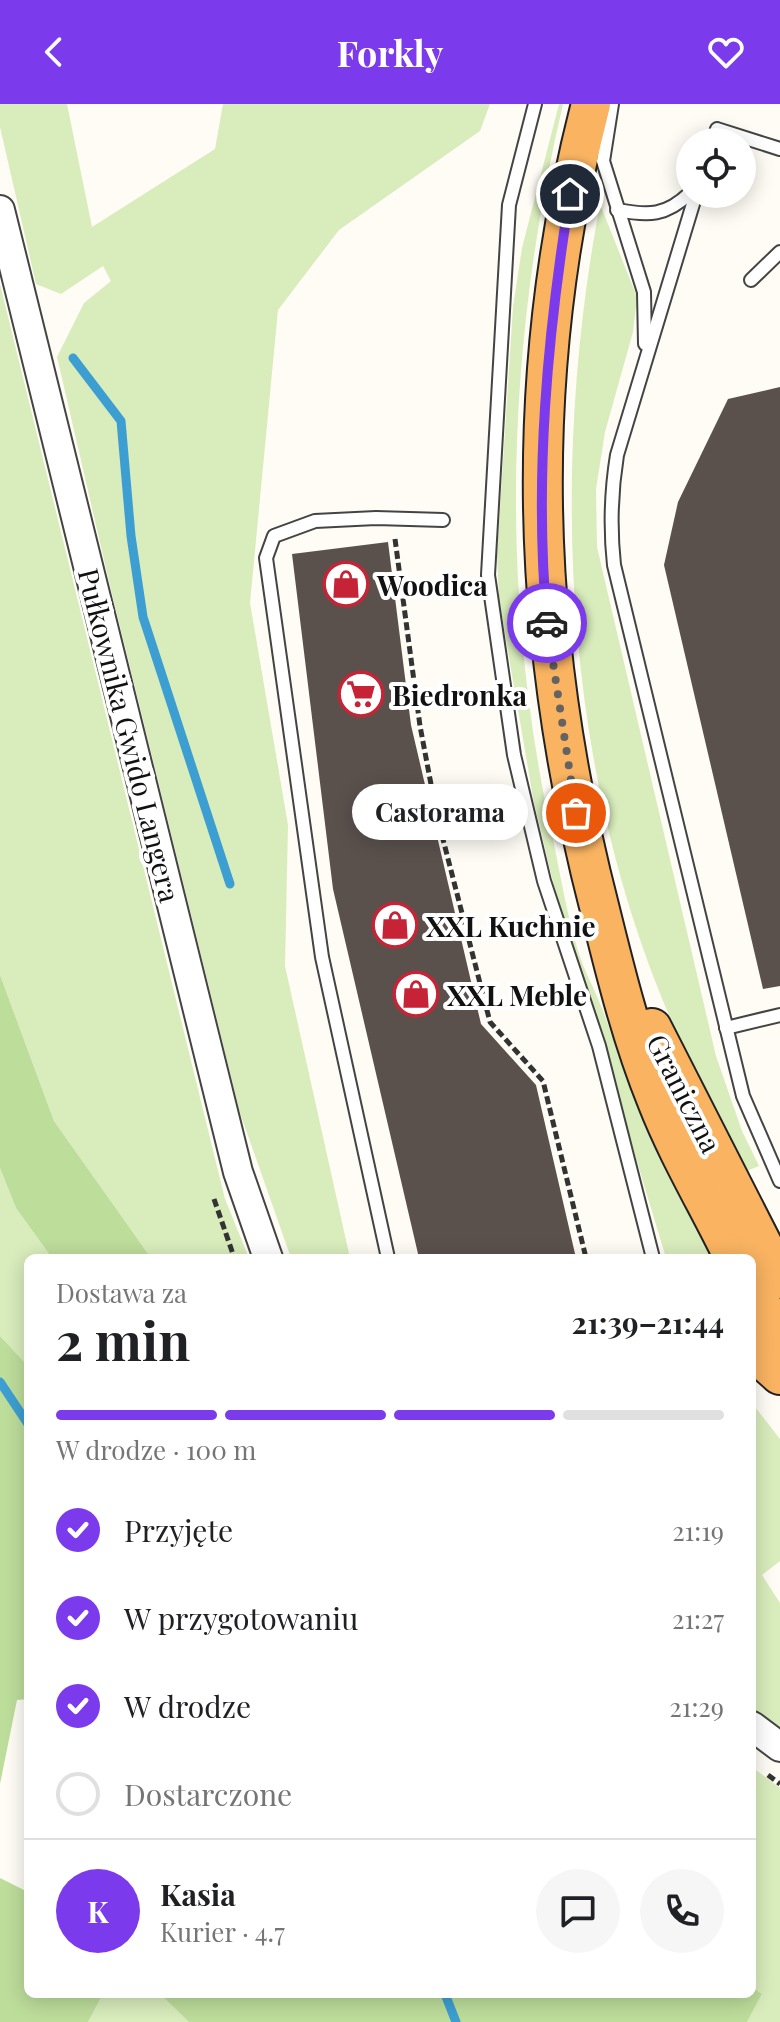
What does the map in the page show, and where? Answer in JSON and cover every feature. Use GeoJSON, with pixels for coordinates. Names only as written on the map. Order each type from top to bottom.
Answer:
{"type":"FeatureCollection","features":[{"type":"Feature","properties":{"kind":"highway","name":"Graniczna"},"geometry":{"type":"LineString","coordinates":[[591,104],[570,194],[553,305],[543,423],[542,542],[550,658],[570,785],[625,1009],[658,1103],[732,1254]]}},
{"type":"Feature","properties":{"kind":"highway","name":"Graniczna"},"geometry":{"type":"LineString","coordinates":[[598,904],[640,1004],[780,1279]]}},
{"type":"Feature","properties":{"kind":"highway"},"geometry":{"type":"LineString","coordinates":[[756,1296],[780,1337]]}},
{"type":"Feature","properties":{"kind":"highway"},"geometry":{"type":"LineString","coordinates":[[756,1354],[780,1375]]}},
{"type":"Feature","properties":{"kind":"street","name":"Pułkownika Gwido Langera"},"geometry":{"type":"LineString","coordinates":[[0,210],[234,1157],[267,1254]]}},
{"type":"Feature","properties":{"kind":"street"},"geometry":{"type":"LineString","coordinates":[[756,1729],[780,1747]]}},
{"type":"Feature","properties":{"kind":"lane"},"geometry":{"type":"LineString","coordinates":[[535,104],[509,205],[488,575],[490,606],[514,755],[544,881],[599,1046],[652,1254]]}},
{"type":"Feature","properties":{"kind":"lane"},"geometry":{"type":"LineString","coordinates":[[612,104],[603,161],[644,292],[645,359]]}},
{"type":"Feature","properties":{"kind":"lane"},"geometry":{"type":"LineString","coordinates":[[756,141],[780,149]]}},
{"type":"Feature","properties":{"kind":"lane"},"geometry":{"type":"LineString","coordinates":[[617,210],[655,215],[668,212],[676,205]]}},
{"type":"Feature","properties":{"kind":"lane"},"geometry":{"type":"LineString","coordinates":[[692,208],[645,359],[612,481],[614,565],[743,1096],[780,1181]]}},
{"type":"Feature","properties":{"kind":"lane"},"geometry":{"type":"LineString","coordinates":[[751,280],[780,252]]}},
{"type":"Feature","properties":{"kind":"lane"},"geometry":{"type":"LineString","coordinates":[[387,1254],[322,957],[266,558],[274,536],[315,521],[443,520]]}},
{"type":"Feature","properties":{"kind":"lane"},"geometry":{"type":"LineString","coordinates":[[726,1028],[780,1015]]}},
{"type":"Feature","properties":{"kind":"path"},"geometry":{"type":"LineString","coordinates":[[395,518],[423,741],[437,816],[490,1022],[543,1081],[585,1254]]}},
{"type":"Feature","properties":{"kind":"green space"},"geometry":{"type":"Polygon","coordinates":[[[0,104],[67,104],[92,227],[215,149],[223,104],[490,104],[480,131],[339,230],[278,310],[250,603],[288,825],[285,966],[349,1254],[290,1254],[240,1113],[57,357],[84,303],[111,281],[103,266],[61,294],[36,284],[0,127],[0,104]]]}},
{"type":"Feature","properties":{"kind":"green space"},"geometry":{"type":"Polygon","coordinates":[[[559,104],[563,104],[544,195],[520,378],[516,469],[517,561],[523,652],[535,744],[577,947],[646,1125],[709,1254],[665,1254],[553,882],[534,803],[499,599],[497,555],[513,307],[522,248],[559,104]]]}},
{"type":"Feature","properties":{"kind":"green space"},"geometry":{"type":"Polygon","coordinates":[[[600,204],[637,297],[633,332],[605,432],[596,489],[597,547],[716,1056],[742,1131],[759,1166],[744,1172],[678,1036],[644,951],[616,862],[596,770],[581,676],[574,580],[572,485],[576,390],[585,296],[600,204]]]}},
{"type":"Feature","properties":{"kind":"green space"},"geometry":{"type":"Polygon","coordinates":[[[0,284],[225,1199],[247,1254],[148,1254],[54,1121],[0,975],[0,284]]]}},
{"type":"Feature","properties":{"kind":"green space"},"geometry":{"type":"Polygon","coordinates":[[[0,975],[54,1121],[148,1254],[49,1254],[16,1208],[0,1168],[0,975]]]}},
{"type":"Feature","properties":{"kind":"green space"},"geometry":{"type":"Polygon","coordinates":[[[0,1168],[16,1208],[49,1254],[24,1254],[24,1362],[0,1336],[0,1168]]]}},
{"type":"Feature","properties":{"kind":"green space"},"geometry":{"type":"Polygon","coordinates":[[[0,1336],[24,1362],[24,1699],[17,1700],[0,1784],[0,1336]]]}},
{"type":"Feature","properties":{"kind":"green space"},"geometry":{"type":"Polygon","coordinates":[[[756,1408],[780,1439],[780,1561],[762,1575],[780,1603],[780,1731],[756,1714],[756,1408]]]}},
{"type":"Feature","properties":{"kind":"green space"},"geometry":{"type":"Polygon","coordinates":[[[756,1770],[780,1788],[780,2022],[747,2022],[762,1994],[756,1990],[756,1770]]]}},
{"type":"Feature","properties":{"kind":"green space"},"geometry":{"type":"Polygon","coordinates":[[[0,1878],[24,1890],[24,1998],[101,1998],[88,2022],[0,2022],[0,1878]]]}},
{"type":"Feature","properties":{"kind":"green space"},"geometry":{"type":"Polygon","coordinates":[[[756,1990],[762,1994],[747,2022],[189,2022],[164,1998],[756,1998],[756,1990]]]}},
{"type":"Feature","properties":{"kind":"green space"},"geometry":{"type":"Polygon","coordinates":[[[101,1998],[164,1998],[189,2022],[88,2022],[101,1998]]]}},
{"type":"Feature","properties":{"kind":"building"},"geometry":{"type":"Polygon","coordinates":[[[780,387],[780,986],[763,989],[664,565],[678,502],[728,399],[780,387]]]}},
{"type":"Feature","properties":{"kind":"building"},"geometry":{"type":"Polygon","coordinates":[[[388,542],[411,725],[481,1024],[536,1085],[575,1254],[418,1254],[333,889],[292,554],[388,542]]]}},
{"type":"Feature","properties":{"kind":"waterway"},"geometry":{"type":"LineString","coordinates":[[73,358],[121,421],[131,536],[143,617],[230,884]]}},
{"type":"Feature","properties":{"kind":"waterway"},"geometry":{"type":"LineString","coordinates":[[0,1382],[24,1418]]}},
{"type":"Feature","properties":{"kind":"waterway"},"geometry":{"type":"LineString","coordinates":[[447,1998],[456,2022]]}},
{"type":"Feature","properties":{"kind":"way so far"},"geometry":{"type":"LineString","coordinates":[[547,623],[576,813]]}},
{"type":"Feature","properties":{"kind":"place","name":"Woodica"},"geometry":{"type":"Point","coordinates":[346,584]}},
{"type":"Feature","properties":{"kind":"place","name":"Biedronka"},"geometry":{"type":"Point","coordinates":[361,694]}},
{"type":"Feature","properties":{"kind":"place","name":"Castorama"},"geometry":{"type":"Point","coordinates":[576,813]}},
{"type":"Feature","properties":{"kind":"place","name":"XXL Kuchnie"},"geometry":{"type":"Point","coordinates":[395,925]}},
{"type":"Feature","properties":{"kind":"place","name":"XXL Meble"},"geometry":{"type":"Point","coordinates":[416,994]}},
{"type":"Feature","properties":{"kind":"route"},"geometry":{"type":"LineString","coordinates":[[547,623],[542,542],[543,423],[553,305],[570,194]]}}]}
